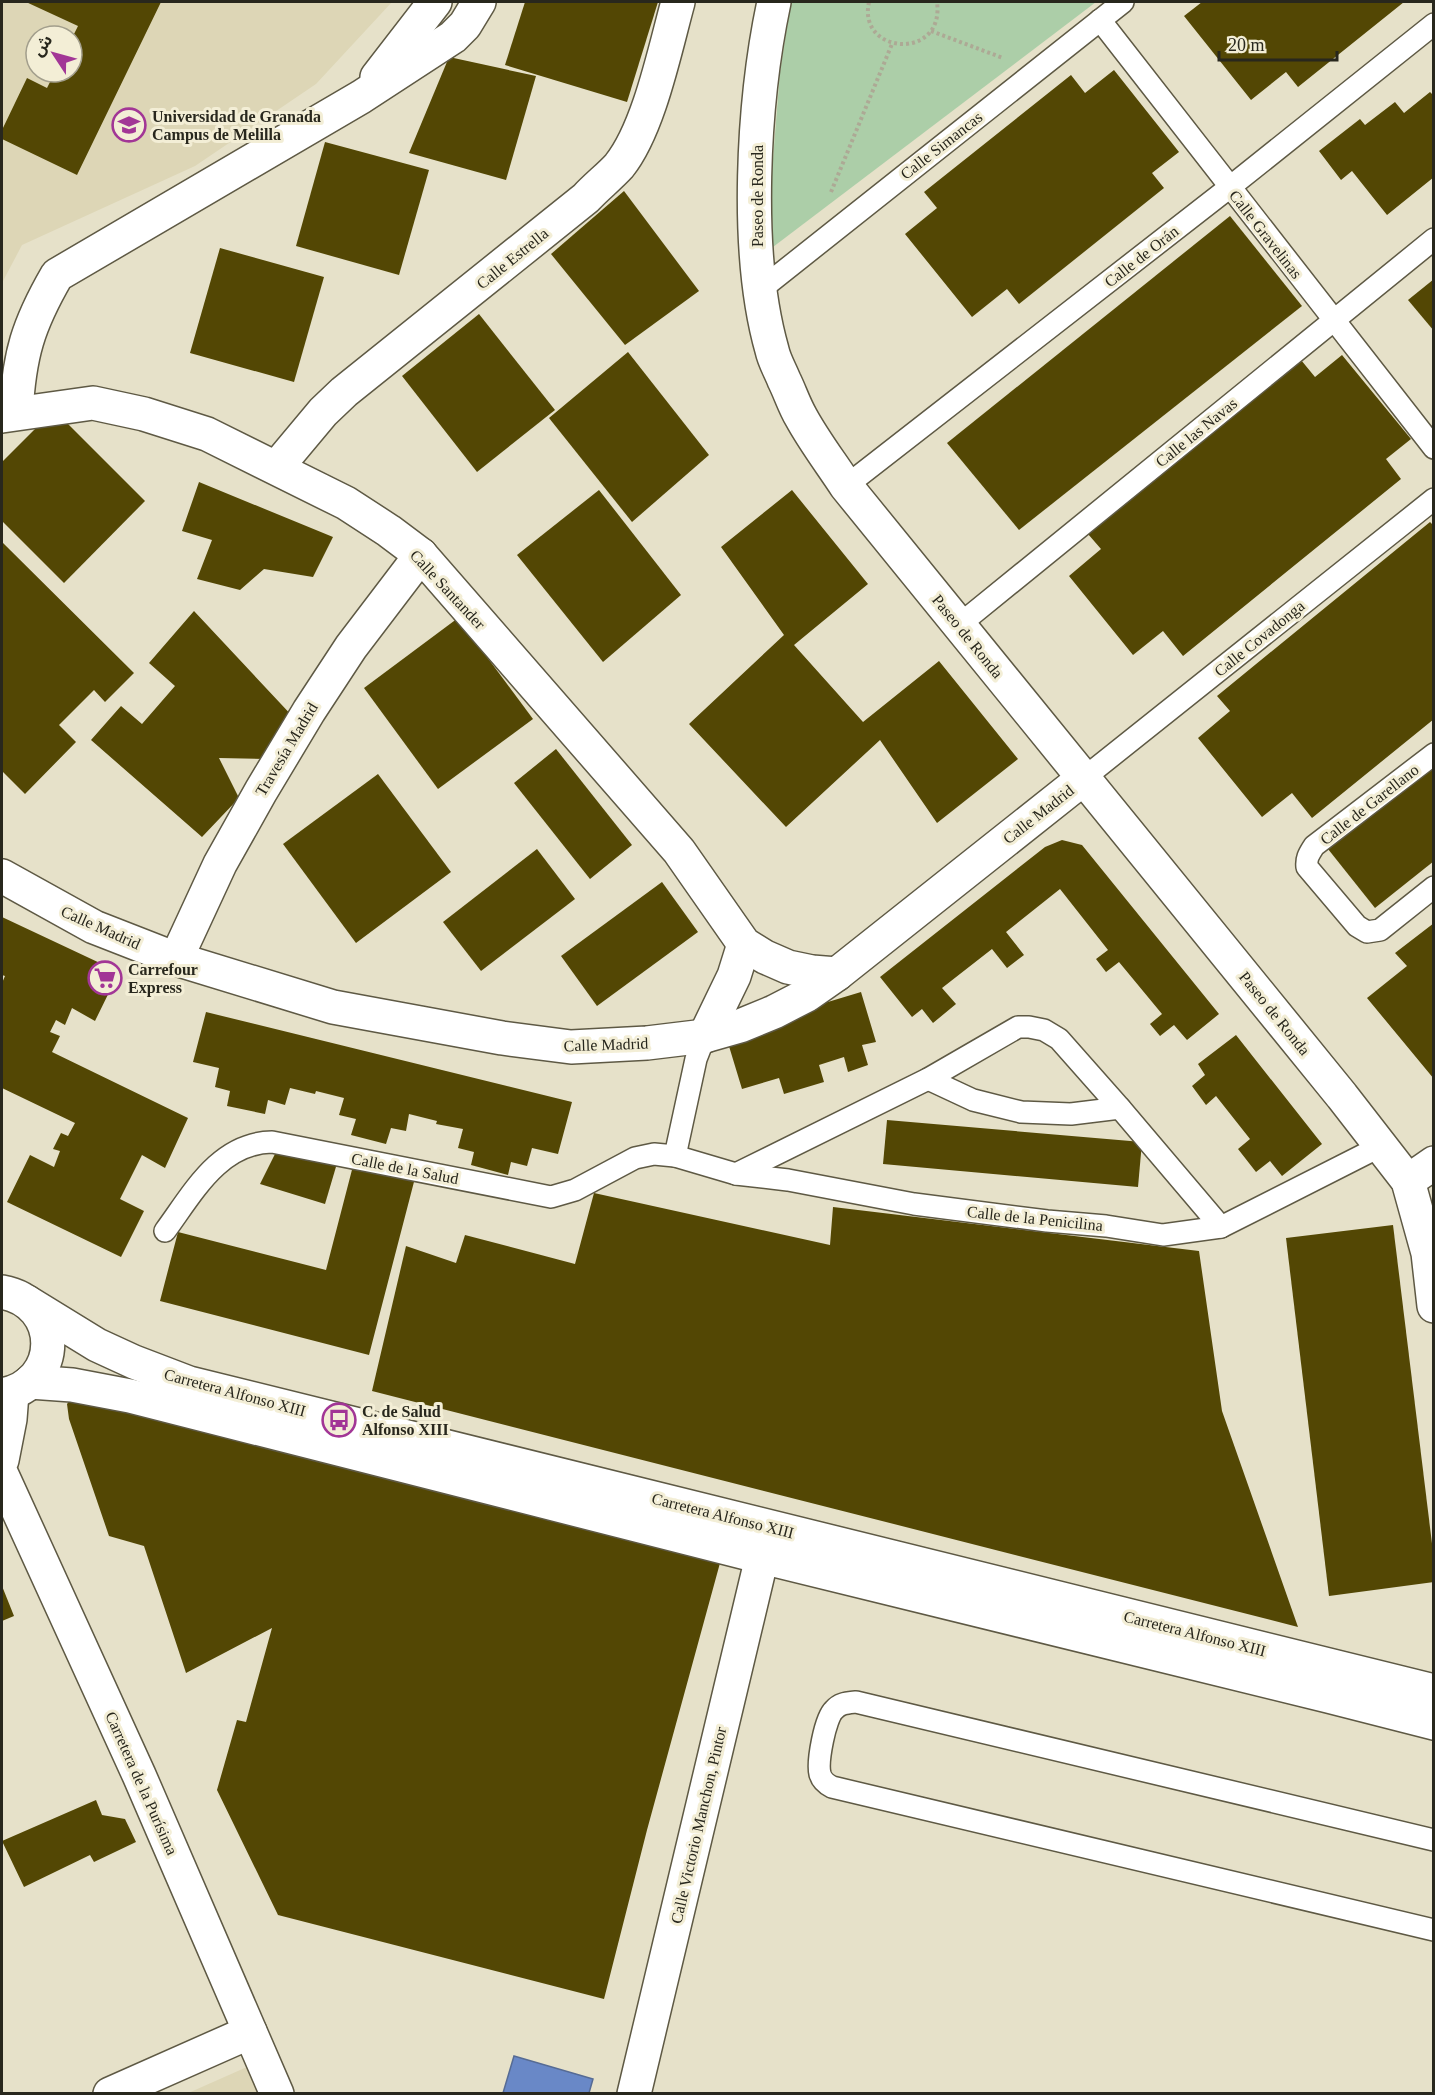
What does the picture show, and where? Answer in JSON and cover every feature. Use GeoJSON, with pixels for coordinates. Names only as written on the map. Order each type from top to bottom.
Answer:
{"type":"FeatureCollection","features":[{"type":"Feature","properties":{"kind":"street"},"geometry":{"type":"LineString","coordinates":[[361,97],[435,2]]}},
{"type":"Feature","properties":{"kind":"street"},"geometry":{"type":"LineString","coordinates":[[9,414],[26,340],[39,307],[57,275],[361,97],[453,37],[465,25],[479,2]]}},
{"type":"Feature","properties":{"kind":"street","name":"Calle Estrella"},"geometry":{"type":"LineString","coordinates":[[277,467],[323,412],[344,392],[586,198],[619,165],[640,127],[678,2]]}},
{"type":"Feature","properties":{"kind":"street","name":"Paseo de Ronda"},"geometry":{"type":"LineString","coordinates":[[774,2],[761,84],[756,154],[756,235],[760,290],[772,351],[800,416],[846,486],[1381,1146],[1421,1172]]}},
{"type":"Feature","properties":{"kind":"street","name":"Calle Santander"},"geometry":{"type":"LineString","coordinates":[[9,414],[93,403],[144,414],[207,434],[277,467],[346,503],[389,531],[421,555],[679,850],[744,944],[788,967],[837,974]]}},
{"type":"Feature","properties":{"kind":"street","name":"Travesía Madrid"},"geometry":{"type":"LineString","coordinates":[[176,959],[220,864],[309,711],[351,646],[421,555]]}},
{"type":"Feature","properties":{"kind":"street","name":"Calle Madrid"},"geometry":{"type":"LineString","coordinates":[[2,876],[94,927],[176,959],[333,1007],[502,1038],[571,1047],[647,1043],[705,1036],[740,1026],[807,995],[837,974],[1084,778]]}},
{"type":"Feature","properties":{"kind":"street"},"geometry":{"type":"LineString","coordinates":[[705,1036],[734,975],[744,944]]}},
{"type":"Feature","properties":{"kind":"street"},"geometry":{"type":"LineString","coordinates":[[1421,1172],[1434,1306]]}},
{"type":"Feature","properties":{"kind":"street"},"geometry":{"type":"LineString","coordinates":[[2,1460],[14,1390],[40,1371],[46,1358],[48,1342],[46,1327],[39,1313],[14,1297]]}},
{"type":"Feature","properties":{"kind":"street","name":"Carretera Alfonso XIII"},"geometry":{"type":"LineString","coordinates":[[14,1297],[97,1345],[189,1383],[1434,1691]]}},
{"type":"Feature","properties":{"kind":"street","name":"Carretera Alfonso XIII"},"geometry":{"type":"LineString","coordinates":[[14,1390],[72,1385],[130,1396],[762,1557],[1434,1724]]}},
{"type":"Feature","properties":{"kind":"street","name":"Carretera de la Purísima"},"geometry":{"type":"LineString","coordinates":[[2,1475],[140,1775],[277,2094]]}},
{"type":"Feature","properties":{"kind":"street","name":"Calle Victorio Manchon, Pintor"},"geometry":{"type":"LineString","coordinates":[[634,2094],[762,1557]]}},
{"type":"Feature","properties":{"kind":"street"},"geometry":{"type":"LineString","coordinates":[[1328,1696],[1357,1693],[1434,1713]]}},
{"type":"Feature","properties":{"kind":"street"},"geometry":{"type":"LineString","coordinates":[[110,2094],[250,2032]]}},
{"type":"Feature","properties":{"kind":"lane","name":"Calle Simancas"},"geometry":{"type":"LineString","coordinates":[[760,290],[1123,2]]}},
{"type":"Feature","properties":{"kind":"lane","name":"Calle Gravelinas"},"geometry":{"type":"LineString","coordinates":[[1100,20],[1434,448]]}},
{"type":"Feature","properties":{"kind":"lane","name":"Calle de Orán"},"geometry":{"type":"LineString","coordinates":[[846,486],[1230,187],[1434,24]]}},
{"type":"Feature","properties":{"kind":"lane","name":"Calle las Navas"},"geometry":{"type":"LineString","coordinates":[[959,625],[1434,239]]}},
{"type":"Feature","properties":{"kind":"lane","name":"Calle Covadonga"},"geometry":{"type":"LineString","coordinates":[[1084,778],[1434,499]]}},
{"type":"Feature","properties":{"kind":"lane","name":"Calle de Garellano"},"geometry":{"type":"LineString","coordinates":[[1434,754],[1314,846],[1307,857],[1307,867],[1357,926],[1367,932],[1380,930],[1434,887]]}},
{"type":"Feature","properties":{"kind":"lane"},"geometry":{"type":"LineString","coordinates":[[736,1174],[928,1079],[1012,1030],[1018,1027],[1029,1027],[1044,1030],[1059,1039],[1221,1227]]}},
{"type":"Feature","properties":{"kind":"lane"},"geometry":{"type":"LineString","coordinates":[[675,1156],[693,1070],[705,1036]]}},
{"type":"Feature","properties":{"kind":"lane"},"geometry":{"type":"LineString","coordinates":[[928,1079],[973,1100],[1022,1112],[1071,1114],[1120,1108]]}},
{"type":"Feature","properties":{"kind":"lane","name":"Calle de la Salud"},"geometry":{"type":"LineString","coordinates":[[165,1231],[210,1171],[225,1157],[257,1142],[272,1142],[551,1197],[575,1190],[635,1158],[654,1154],[675,1156]]}},
{"type":"Feature","properties":{"kind":"lane","name":"Calle de la Penicilina"},"geometry":{"type":"LineString","coordinates":[[675,1156],[736,1174],[798,1181],[914,1204],[1106,1226],[1163,1235],[1221,1227],[1381,1146]]}},
{"type":"Feature","properties":{"kind":"lane"},"geometry":{"type":"LineString","coordinates":[[1434,1840],[856,1702],[840,1705],[832,1711],[827,1720],[819,1765],[821,1778],[832,1787],[1434,1930]]}},
{"type":"Feature","properties":{"kind":"path"},"geometry":{"type":"LineString","coordinates":[[869,2],[867,9],[874,30],[892,44],[903,45],[914,44],[931,31],[938,12],[937,2]]}},
{"type":"Feature","properties":{"kind":"path"},"geometry":{"type":"LineString","coordinates":[[931,31],[1037,69]]}},
{"type":"Feature","properties":{"kind":"path"},"geometry":{"type":"LineString","coordinates":[[830,194],[892,44]]}},
{"type":"Feature","properties":{"kind":"shaded area","name":"Universidad de Granada Campus de Melilla"},"geometry":{"type":"Polygon","coordinates":[[[2,2],[392,2],[316,84],[195,166],[22,245],[2,283],[2,2]]]}},
{"type":"Feature","properties":{"kind":"shaded area"},"geometry":{"type":"Polygon","coordinates":[[[272,2056],[282,2094],[186,2094],[272,2056]]]}},
{"type":"Feature","properties":{"kind":"green space"},"geometry":{"type":"Polygon","coordinates":[[[791,2],[1096,2],[773,247],[771,184],[780,72],[791,2]]]}},
{"type":"Feature","properties":{"kind":"water"},"geometry":{"type":"Polygon","coordinates":[[[514,2056],[593,2079],[589,2093],[503,2093],[514,2056]]]}},
{"type":"Feature","properties":{"kind":"building"},"geometry":{"type":"Polygon","coordinates":[[[26,2],[161,2],[77,175],[2,139],[2,130],[24,84],[39,84],[47,88],[49,84],[84,84],[84,24],[74,24],[26,2]]]}},
{"type":"Feature","properties":{"kind":"building"},"geometry":{"type":"Polygon","coordinates":[[[525,2],[658,2],[627,102],[505,65],[525,2]]]}},
{"type":"Feature","properties":{"kind":"building"},"geometry":{"type":"Polygon","coordinates":[[[1202,2],[1404,2],[1298,87],[1286,72],[1251,100],[1184,16],[1202,2]]]}},
{"type":"Feature","properties":{"kind":"building"},"geometry":{"type":"Polygon","coordinates":[[[449,57],[536,76],[506,180],[409,153],[449,57]]]}},
{"type":"Feature","properties":{"kind":"building"},"geometry":{"type":"Polygon","coordinates":[[[1114,70],[1179,152],[1152,173],[1164,188],[1019,304],[1007,289],[972,317],[905,234],[937,208],[924,192],[1071,75],[1085,93],[1114,70]]]}},
{"type":"Feature","properties":{"kind":"building"},"geometry":{"type":"Polygon","coordinates":[[[1430,92],[1434,96],[1434,177],[1387,215],[1352,171],[1341,180],[1319,151],[1360,119],[1365,125],[1395,102],[1404,113],[1430,92]]]}},
{"type":"Feature","properties":{"kind":"building"},"geometry":{"type":"Polygon","coordinates":[[[325,142],[429,170],[399,275],[296,246],[325,142]]]}},
{"type":"Feature","properties":{"kind":"building"},"geometry":{"type":"Polygon","coordinates":[[[624,191],[699,291],[625,345],[551,254],[624,191]]]}},
{"type":"Feature","properties":{"kind":"building"},"geometry":{"type":"Polygon","coordinates":[[[1230,216],[1302,306],[1019,530],[947,443],[1230,216]]]}},
{"type":"Feature","properties":{"kind":"building"},"geometry":{"type":"Polygon","coordinates":[[[220,248],[324,277],[294,382],[190,353],[220,248]]]}},
{"type":"Feature","properties":{"kind":"building"},"geometry":{"type":"Polygon","coordinates":[[[1434,279],[1434,331],[1408,300],[1434,279]]]}},
{"type":"Feature","properties":{"kind":"building"},"geometry":{"type":"Polygon","coordinates":[[[479,314],[555,410],[477,472],[402,376],[479,314]]]}},
{"type":"Feature","properties":{"kind":"building"},"geometry":{"type":"Polygon","coordinates":[[[628,352],[709,455],[632,522],[549,418],[628,352]]]}},
{"type":"Feature","properties":{"kind":"building"},"geometry":{"type":"Polygon","coordinates":[[[1342,355],[1411,439],[1386,459],[1401,479],[1183,656],[1163,631],[1133,655],[1069,576],[1101,549],[1088,534],[1301,360],[1315,377],[1342,355]]]}},
{"type":"Feature","properties":{"kind":"building"},"geometry":{"type":"Polygon","coordinates":[[[54,410],[145,501],[64,583],[2,521],[2,462],[54,410]]]}},
{"type":"Feature","properties":{"kind":"building"},"geometry":{"type":"Polygon","coordinates":[[[199,482],[333,537],[313,577],[264,569],[240,590],[197,579],[212,540],[182,531],[199,482]]]}},
{"type":"Feature","properties":{"kind":"building"},"geometry":{"type":"Polygon","coordinates":[[[599,490],[681,595],[603,662],[517,555],[599,490]]]}},
{"type":"Feature","properties":{"kind":"building"},"geometry":{"type":"Polygon","coordinates":[[[792,490],[868,584],[794,645],[863,722],[939,661],[1018,759],[937,823],[880,740],[786,827],[689,724],[784,635],[721,547],[792,490]]]}},
{"type":"Feature","properties":{"kind":"building"},"geometry":{"type":"Polygon","coordinates":[[[1430,522],[1434,526],[1434,719],[1312,818],[1292,793],[1262,817],[1198,738],[1230,711],[1217,696],[1430,522]]]}},
{"type":"Feature","properties":{"kind":"building"},"geometry":{"type":"Polygon","coordinates":[[[2,542],[134,673],[105,702],[94,690],[59,725],[76,742],[25,794],[2,771],[2,542]]]}},
{"type":"Feature","properties":{"kind":"building"},"geometry":{"type":"Polygon","coordinates":[[[194,611],[295,719],[265,759],[219,758],[239,798],[202,837],[91,740],[121,706],[142,724],[175,686],[149,663],[194,611]]]}},
{"type":"Feature","properties":{"kind":"building"},"geometry":{"type":"Polygon","coordinates":[[[458,618],[533,719],[438,789],[364,688],[458,618]]]}},
{"type":"Feature","properties":{"kind":"building"},"geometry":{"type":"Polygon","coordinates":[[[556,749],[632,845],[590,879],[514,783],[556,749]]]}},
{"type":"Feature","properties":{"kind":"building"},"geometry":{"type":"Polygon","coordinates":[[[1434,764],[1434,861],[1375,908],[1328,849],[1434,764]]]}},
{"type":"Feature","properties":{"kind":"building"},"geometry":{"type":"Polygon","coordinates":[[[378,774],[451,872],[356,943],[283,844],[378,774]]]}},
{"type":"Feature","properties":{"kind":"building"},"geometry":{"type":"Polygon","coordinates":[[[1062,840],[1082,845],[1219,1014],[1187,1040],[1174,1025],[1160,1036],[1150,1024],[1162,1014],[1119,962],[1106,972],[1096,959],[1108,950],[1060,889],[1006,932],[1024,955],[1007,968],[992,949],[942,988],[956,1004],[933,1023],[922,1009],[912,1017],[880,977],[1045,847],[1062,840]]]}},
{"type":"Feature","properties":{"kind":"building"},"geometry":{"type":"Polygon","coordinates":[[[537,849],[575,899],[481,971],[443,922],[537,849]]]}},
{"type":"Feature","properties":{"kind":"building"},"geometry":{"type":"Polygon","coordinates":[[[662,882],[698,932],[597,1006],[561,956],[662,882]]]}},
{"type":"Feature","properties":{"kind":"building"},"geometry":{"type":"Polygon","coordinates":[[[2,917],[119,972],[95,1021],[72,1008],[65,1025],[56,1020],[50,1032],[60,1036],[52,1052],[188,1118],[165,1168],[142,1155],[120,1199],[144,1211],[121,1257],[7,1202],[30,1155],[54,1167],[60,1151],[53,1149],[61,1133],[68,1136],[75,1123],[2,1088],[2,983],[5,976],[2,975],[2,917]]]}},
{"type":"Feature","properties":{"kind":"building"},"geometry":{"type":"Polygon","coordinates":[[[1434,923],[1434,1079],[1367,998],[1407,966],[1395,953],[1434,923]]]}},
{"type":"Feature","properties":{"kind":"building"},"geometry":{"type":"Polygon","coordinates":[[[861,992],[876,1042],[862,1045],[868,1065],[848,1072],[844,1057],[819,1065],[824,1082],[784,1094],[779,1078],[742,1089],[725,1033],[861,992]]]}},
{"type":"Feature","properties":{"kind":"building"},"geometry":{"type":"Polygon","coordinates":[[[206,1012],[572,1102],[558,1154],[532,1148],[527,1166],[511,1162],[508,1175],[471,1165],[474,1152],[458,1148],[463,1129],[436,1124],[437,1121],[409,1114],[406,1131],[391,1128],[386,1144],[351,1135],[356,1119],[339,1115],[344,1098],[316,1091],[315,1094],[290,1088],[285,1105],[268,1100],[265,1114],[227,1106],[230,1091],[215,1087],[219,1068],[193,1062],[206,1012]]]}},
{"type":"Feature","properties":{"kind":"building"},"geometry":{"type":"Polygon","coordinates":[[[1236,1035],[1322,1144],[1282,1176],[1270,1161],[1256,1172],[1238,1149],[1250,1139],[1216,1096],[1206,1105],[1192,1086],[1205,1075],[1198,1064],[1236,1035]]]}},
{"type":"Feature","properties":{"kind":"building"},"geometry":{"type":"Polygon","coordinates":[[[887,1120],[1142,1142],[1138,1187],[883,1164],[887,1120]]]}},
{"type":"Feature","properties":{"kind":"building"},"geometry":{"type":"Polygon","coordinates":[[[279,1146],[338,1160],[325,1204],[260,1184],[279,1146]]]}},
{"type":"Feature","properties":{"kind":"building"},"geometry":{"type":"Polygon","coordinates":[[[354,1162],[415,1178],[369,1355],[160,1301],[178,1232],[326,1270],[354,1162]]]}},
{"type":"Feature","properties":{"kind":"building"},"geometry":{"type":"Polygon","coordinates":[[[594,1193],[830,1245],[833,1207],[1199,1251],[1222,1411],[1298,1627],[372,1391],[406,1246],[456,1263],[465,1235],[575,1264],[594,1193]]]}},
{"type":"Feature","properties":{"kind":"building"},"geometry":{"type":"Polygon","coordinates":[[[1393,1225],[1434,1560],[1434,1582],[1329,1596],[1286,1238],[1393,1225]]]}},
{"type":"Feature","properties":{"kind":"building"},"geometry":{"type":"Polygon","coordinates":[[[79,1389],[720,1563],[647,1830],[604,1999],[278,1915],[217,1790],[237,1720],[246,1722],[272,1628],[186,1673],[144,1546],[109,1536],[69,1419],[67,1404],[79,1389]]]}},
{"type":"Feature","properties":{"kind":"building"},"geometry":{"type":"Polygon","coordinates":[[[2,1586],[14,1616],[2,1621],[2,1586]]]}},
{"type":"Feature","properties":{"kind":"building"},"geometry":{"type":"Polygon","coordinates":[[[96,1800],[102,1815],[125,1819],[136,1842],[94,1862],[90,1855],[24,1887],[2,1841],[96,1800]]]}},
{"type":"Feature","properties":{"kind":"place","name":"Universidad de Granada Campus de Melilla"},"geometry":{"type":"Point","coordinates":[129,125]}},
{"type":"Feature","properties":{"kind":"place","name":"Carrefour Express"},"geometry":{"type":"Point","coordinates":[105,978]}},
{"type":"Feature","properties":{"kind":"place","name":"C. de Salud Alfonso XIII"},"geometry":{"type":"Point","coordinates":[339,1420]}}]}
